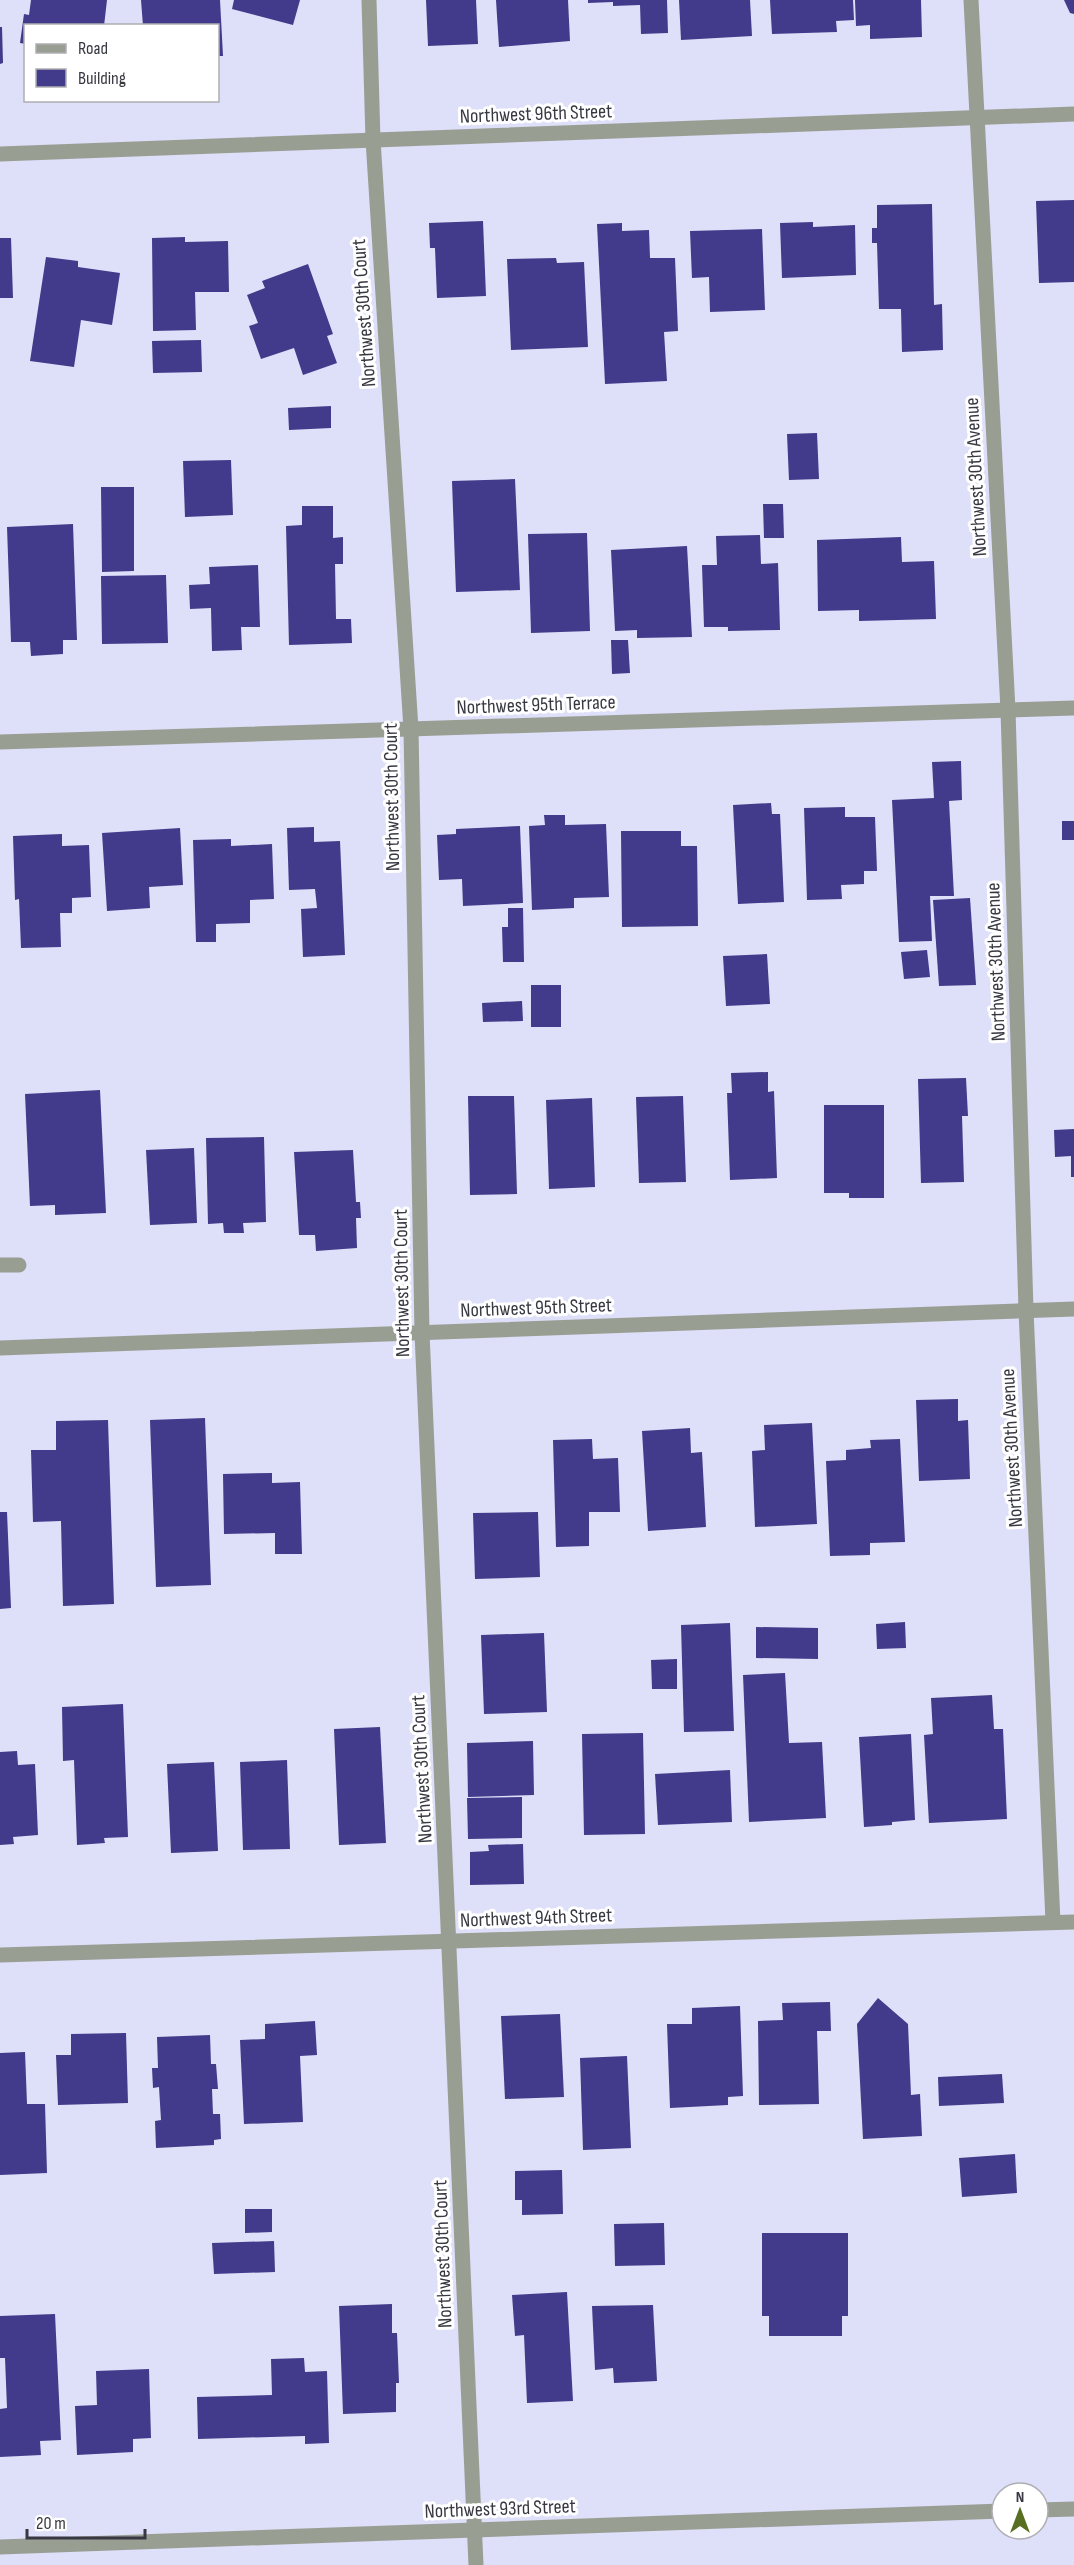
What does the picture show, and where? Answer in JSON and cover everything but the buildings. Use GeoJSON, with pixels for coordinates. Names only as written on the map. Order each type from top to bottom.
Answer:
{"type":"FeatureCollection","features":[{"type":"Feature","properties":{"kind":"street","name":"Northwest 30th Court"},"geometry":{"type":"LineString","coordinates":[[369,0],[373,140],[411,729],[423,1333],[476,2565]]}},
{"type":"Feature","properties":{"kind":"street","name":"Northwest 30th Avenue"},"geometry":{"type":"LineString","coordinates":[[971,0],[1008,710],[1026,1310],[1053,1922]]}},
{"type":"Feature","properties":{"kind":"street","name":"Northwest 96th Street"},"geometry":{"type":"LineString","coordinates":[[0,154],[1074,114]]}},
{"type":"Feature","properties":{"kind":"street","name":"Northwest 95th Terrace"},"geometry":{"type":"LineString","coordinates":[[0,742],[1074,708]]}},
{"type":"Feature","properties":{"kind":"street"},"geometry":{"type":"LineString","coordinates":[[0,1265],[19,1265]]}},
{"type":"Feature","properties":{"kind":"street","name":"Northwest 95th Street"},"geometry":{"type":"LineString","coordinates":[[0,1348],[1074,1308]]}},
{"type":"Feature","properties":{"kind":"street","name":"Northwest 94th Street"},"geometry":{"type":"LineString","coordinates":[[0,1955],[1074,1922]]}},
{"type":"Feature","properties":{"kind":"street"},"geometry":{"type":"LineString","coordinates":[[1050,2510],[1074,2509]]}},
{"type":"Feature","properties":{"kind":"street","name":"Northwest 93rd Street"},"geometry":{"type":"LineString","coordinates":[[0,2547],[990,2511]]}}]}
